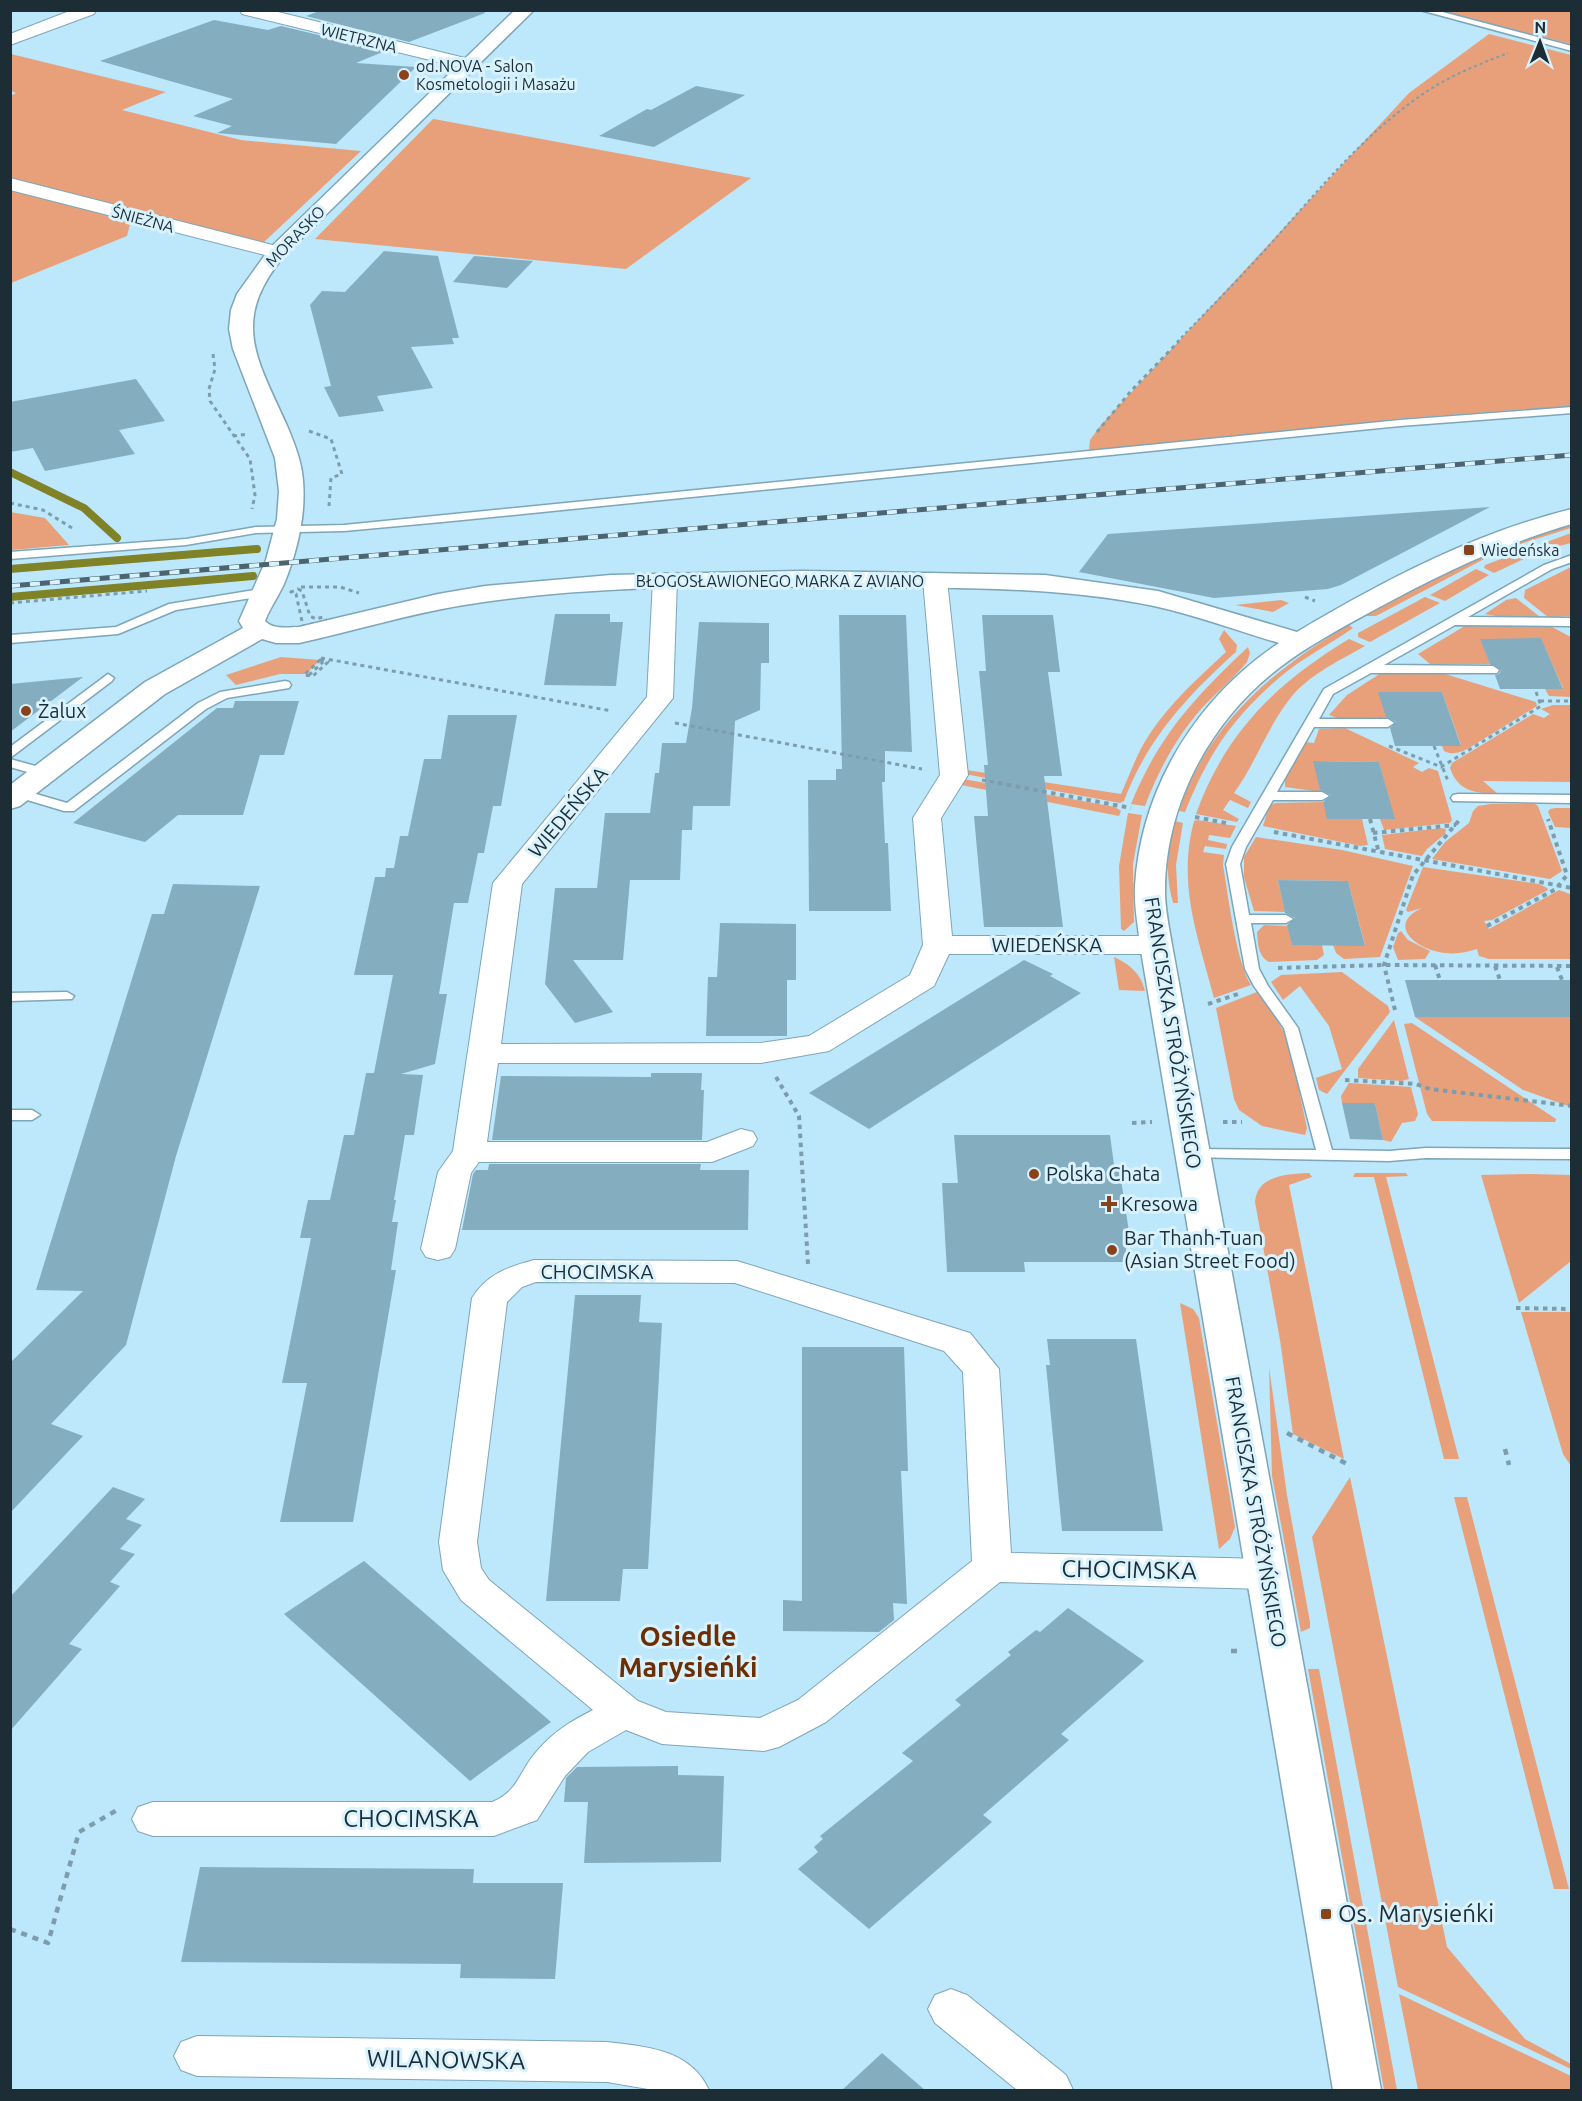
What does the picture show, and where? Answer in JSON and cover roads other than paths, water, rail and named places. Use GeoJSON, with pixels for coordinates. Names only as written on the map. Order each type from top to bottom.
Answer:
{"type":"FeatureCollection","features":[{"type":"Feature","properties":{"kind":"street"},"geometry":{"type":"LineString","coordinates":[[10,40],[88,10]]}},
{"type":"Feature","properties":{"kind":"street","name":"WIETRZNA"},"geometry":{"type":"LineString","coordinates":[[248,10],[471,65]]}},
{"type":"Feature","properties":{"kind":"street","name":"MORASKO"},"geometry":{"type":"LineString","coordinates":[[259,630],[252,621],[277,564],[291,502],[289,463],[244,348],[240,322],[248,296],[277,252],[526,10]]}},
{"type":"Feature","properties":{"kind":"street","name":"ŚNIEŻNA"},"geometry":{"type":"LineString","coordinates":[[10,184],[257,249],[277,252]]}},
{"type":"Feature","properties":{"kind":"street","name":"FRANCISZKA STRÓŻYŃSKIEGO"},"geometry":{"type":"LineString","coordinates":[[1357,2091],[1156,945],[1150,888],[1153,849],[1171,785],[1203,731],[1230,698],[1266,665],[1300,641],[1461,554],[1494,540],[1572,516]]}},
{"type":"Feature","properties":{"kind":"street","name":"BŁOGOSŁAWIONEGO MARKA Z AVIANO"},"geometry":{"type":"LineString","coordinates":[[259,630],[276,635],[299,635],[483,594],[574,585],[665,580],[934,580],[1045,583],[1100,589],[1168,602],[1300,641]]}},
{"type":"Feature","properties":{"kind":"street","name":"WIEDEŃSKA"},"geometry":{"type":"LineString","coordinates":[[438,1250],[455,1172],[469,1152],[508,883],[660,698],[665,580]]}},
{"type":"Feature","properties":{"kind":"street"},"geometry":{"type":"LineString","coordinates":[[484,1054],[761,1052],[818,1044],[922,980],[938,945],[927,818],[954,775],[934,580]]}},
{"type":"Feature","properties":{"kind":"street"},"geometry":{"type":"LineString","coordinates":[[15,797],[155,688],[259,630]]}},
{"type":"Feature","properties":{"kind":"street","name":"WIEDEŃSKA"},"geometry":{"type":"LineString","coordinates":[[938,945],[1156,945]]}},
{"type":"Feature","properties":{"kind":"street"},"geometry":{"type":"LineString","coordinates":[[469,1152],[712,1152],[741,1139]]}},
{"type":"Feature","properties":{"kind":"street","name":"CHOCIMSKA"},"geometry":{"type":"LineString","coordinates":[[992,1567],[981,1370],[957,1342],[737,1272],[534,1271],[510,1279],[490,1298],[458,1542],[462,1570],[475,1590],[624,1712],[662,1728],[765,1735],[812,1711],[992,1567],[1266,1574]]}},
{"type":"Feature","properties":{"kind":"street","name":"CHOCIMSKA"},"geometry":{"type":"LineString","coordinates":[[153,1819],[494,1820],[522,1808],[550,1764],[573,1740],[624,1712]]}},
{"type":"Feature","properties":{"kind":"street"},"geometry":{"type":"LineString","coordinates":[[951,2009],[1050,2091]]}},
{"type":"Feature","properties":{"kind":"street","name":"WILANOWSKA"},"geometry":{"type":"LineString","coordinates":[[197,2056],[607,2062],[656,2068],[681,2084],[686,2091]]}},
{"type":"Feature","properties":{"kind":"lane"},"geometry":{"type":"LineString","coordinates":[[1424,10],[1572,49]]}},
{"type":"Feature","properties":{"kind":"lane"},"geometry":{"type":"LineString","coordinates":[[10,556],[186,542],[256,530],[344,528],[442,519],[1400,423],[1572,410]]}},
{"type":"Feature","properties":{"kind":"lane"},"geometry":{"type":"LineString","coordinates":[[1325,1155],[1292,1028],[1261,986],[1252,969],[1233,864],[1239,847],[1328,692],[1548,567],[1572,558]]}},
{"type":"Feature","properties":{"kind":"lane"},"geometry":{"type":"LineString","coordinates":[[10,639],[118,630],[173,607],[266,592]]}},
{"type":"Feature","properties":{"kind":"lane"},"geometry":{"type":"LineString","coordinates":[[1452,621],[1572,622]]}},
{"type":"Feature","properties":{"kind":"lane"},"geometry":{"type":"LineString","coordinates":[[1365,669],[1493,669]]}},
{"type":"Feature","properties":{"kind":"lane"},"geometry":{"type":"LineString","coordinates":[[10,754],[108,678]]}},
{"type":"Feature","properties":{"kind":"lane"},"geometry":{"type":"LineString","coordinates":[[15,797],[69,808],[202,705],[224,695],[285,685]]}},
{"type":"Feature","properties":{"kind":"lane"},"geometry":{"type":"LineString","coordinates":[[1310,723],[1388,723]]}},
{"type":"Feature","properties":{"kind":"lane"},"geometry":{"type":"LineString","coordinates":[[10,763],[45,773]]}},
{"type":"Feature","properties":{"kind":"lane"},"geometry":{"type":"LineString","coordinates":[[1269,796],[1322,796]]}},
{"type":"Feature","properties":{"kind":"lane"},"geometry":{"type":"LineString","coordinates":[[1458,798],[1572,799]]}},
{"type":"Feature","properties":{"kind":"lane"},"geometry":{"type":"LineString","coordinates":[[1243,919],[1286,919]]}},
{"type":"Feature","properties":{"kind":"lane"},"geometry":{"type":"LineString","coordinates":[[10,997],[67,996]]}},
{"type":"Feature","properties":{"kind":"lane"},"geometry":{"type":"LineString","coordinates":[[10,1114],[32,1115]]}},
{"type":"Feature","properties":{"kind":"lane"},"geometry":{"type":"LineString","coordinates":[[1192,1154],[1389,1156],[1426,1153],[1572,1154]]}},
{"type":"Feature","properties":{"kind":"waterway"},"geometry":{"type":"LineString","coordinates":[[10,472],[84,508],[117,538]]}},
{"type":"Feature","properties":{"kind":"waterway"},"geometry":{"type":"LineString","coordinates":[[10,569],[257,549]]}},
{"type":"Feature","properties":{"kind":"waterway"},"geometry":{"type":"LineString","coordinates":[[10,597],[253,576]]}},
{"type":"Feature","properties":{"kind":"railway"},"geometry":{"type":"LineString","coordinates":[[10,586],[1572,455]]}},
{"type":"Feature","properties":{"kind":"place","name":"od.NOVA - Salon Kosmetologii i Masażu"},"geometry":{"type":"Point","coordinates":[404,75]}},
{"type":"Feature","properties":{"kind":"place","name":"Wiedeńska"},"geometry":{"type":"Point","coordinates":[1469,550]}},
{"type":"Feature","properties":{"kind":"place","name":"Żalux"},"geometry":{"type":"Point","coordinates":[26,711]}},
{"type":"Feature","properties":{"kind":"place","name":"Polska Chata"},"geometry":{"type":"Point","coordinates":[1034,1174]}},
{"type":"Feature","properties":{"kind":"place","name":"Kresowa"},"geometry":{"type":"Point","coordinates":[1109,1204]}},
{"type":"Feature","properties":{"kind":"place","name":"Bar Thanh-Tuan (Asian Street Food)"},"geometry":{"type":"Point","coordinates":[1112,1250]}},
{"type":"Feature","properties":{"kind":"place","name":"Os. Marysieńki"},"geometry":{"type":"Point","coordinates":[1326,1914]}},
{"type":"Feature","properties":{"kind":"district","name":"Osiedle Marysieńki"},"geometry":{"type":"Point","coordinates":[688,1652]}}]}
